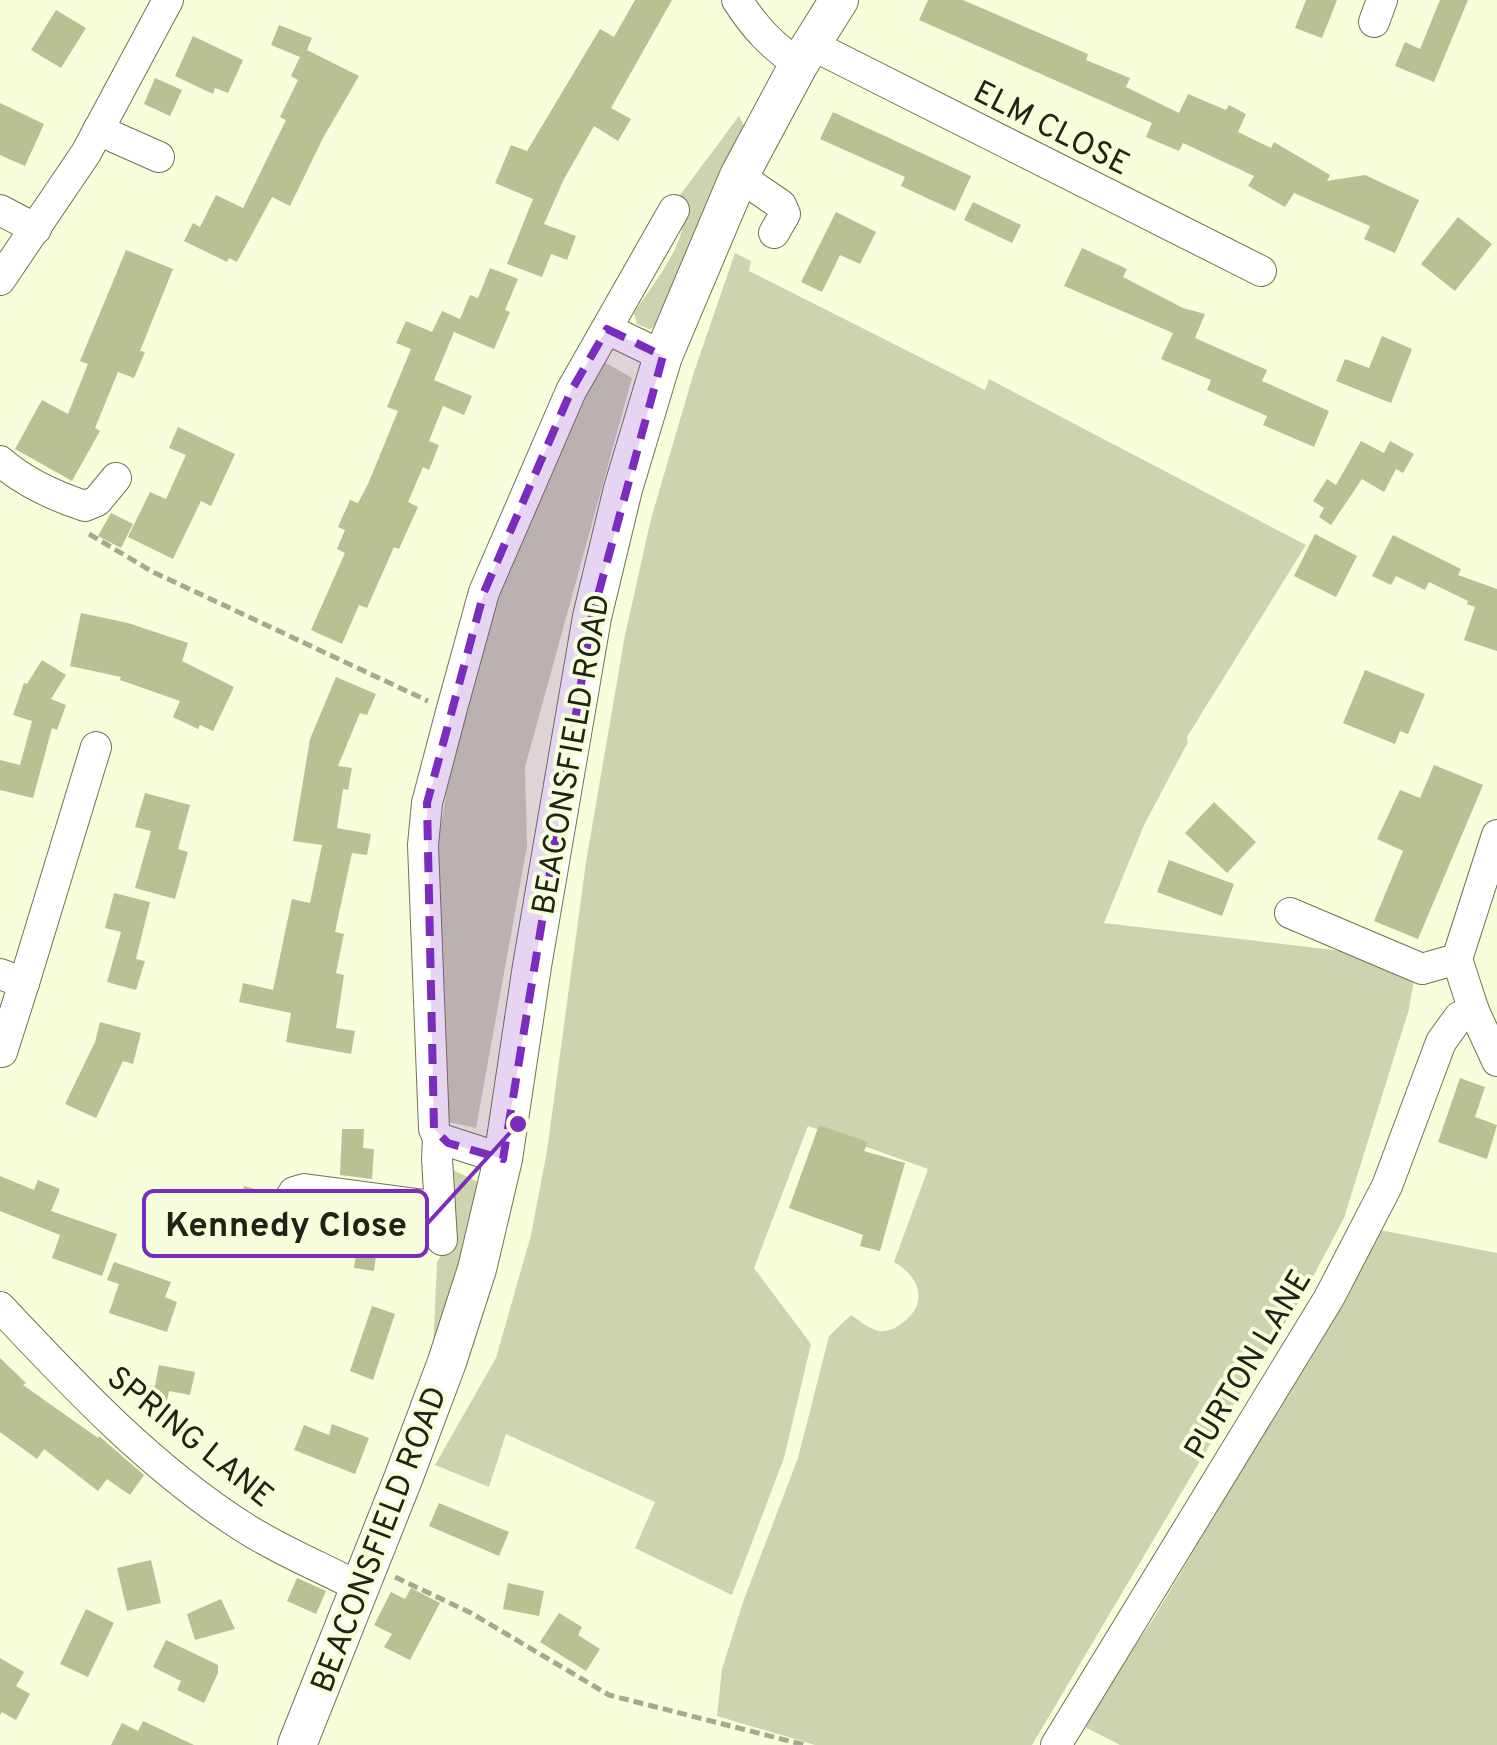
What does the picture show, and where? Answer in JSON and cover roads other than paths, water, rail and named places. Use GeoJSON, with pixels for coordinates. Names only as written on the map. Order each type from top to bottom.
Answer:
{"type":"FeatureCollection","features":[{"type":"Feature","properties":{"kind":"main road","name":"BEACONSFIELD ROAD"},"geometry":{"type":"LineString","coordinates":[[297,1745],[447,1362],[477,1269],[503,1158],[592,616],[623,489],[664,356],[739,176],[839,0]]}},
{"type":"Feature","properties":{"kind":"street"},"geometry":{"type":"LineString","coordinates":[[0,280],[98,130],[168,0]]}},
{"type":"Feature","properties":{"kind":"street","name":"ELM CLOSE"},"geometry":{"type":"LineString","coordinates":[[737,0],[764,37],[1260,271]]}},
{"type":"Feature","properties":{"kind":"street"},"geometry":{"type":"LineString","coordinates":[[98,130],[159,158]]}},
{"type":"Feature","properties":{"kind":"street"},"geometry":{"type":"LineString","coordinates":[[739,176],[781,205],[785,214],[774,233]]}},
{"type":"Feature","properties":{"kind":"street"},"geometry":{"type":"LineString","coordinates":[[0,210],[36,229]]}},
{"type":"Feature","properties":{"kind":"street"},"geometry":{"type":"LineString","coordinates":[[442,1240],[438,1138],[434,1130],[429,1059],[423,845],[428,803],[484,592],[571,392],[674,210]]}},
{"type":"Feature","properties":{"kind":"street"},"geometry":{"type":"LineString","coordinates":[[607,329],[664,356]]}},
{"type":"Feature","properties":{"kind":"street"},"geometry":{"type":"LineString","coordinates":[[0,461],[52,495],[86,506],[97,500],[116,478]]}},
{"type":"Feature","properties":{"kind":"street"},"geometry":{"type":"LineString","coordinates":[[2,1052],[12,978],[96,748]]}},
{"type":"Feature","properties":{"kind":"street"},"geometry":{"type":"LineString","coordinates":[[1497,835],[1456,958],[1497,1061]]}},
{"type":"Feature","properties":{"kind":"street"},"geometry":{"type":"LineString","coordinates":[[1290,914],[1422,969],[1456,958]]}},
{"type":"Feature","properties":{"kind":"street","name":"PURTON LANE"},"geometry":{"type":"LineString","coordinates":[[1056,1745],[1329,1298],[1387,1186],[1440,1042],[1459,1017],[1474,1011]]}},
{"type":"Feature","properties":{"kind":"street"},"geometry":{"type":"LineString","coordinates":[[438,1138],[503,1158]]}},
{"type":"Feature","properties":{"kind":"street"},"geometry":{"type":"LineString","coordinates":[[284,1210],[294,1192],[304,1189],[440,1207]]}},
{"type":"Feature","properties":{"kind":"street","name":"SPRING LANE"},"geometry":{"type":"LineString","coordinates":[[0,1308],[99,1412],[245,1528],[365,1577]]}},
{"type":"Feature","properties":{"kind":"place","name":"Kennedy Close"},"geometry":{"type":"Point","coordinates":[518,1124]}}]}
